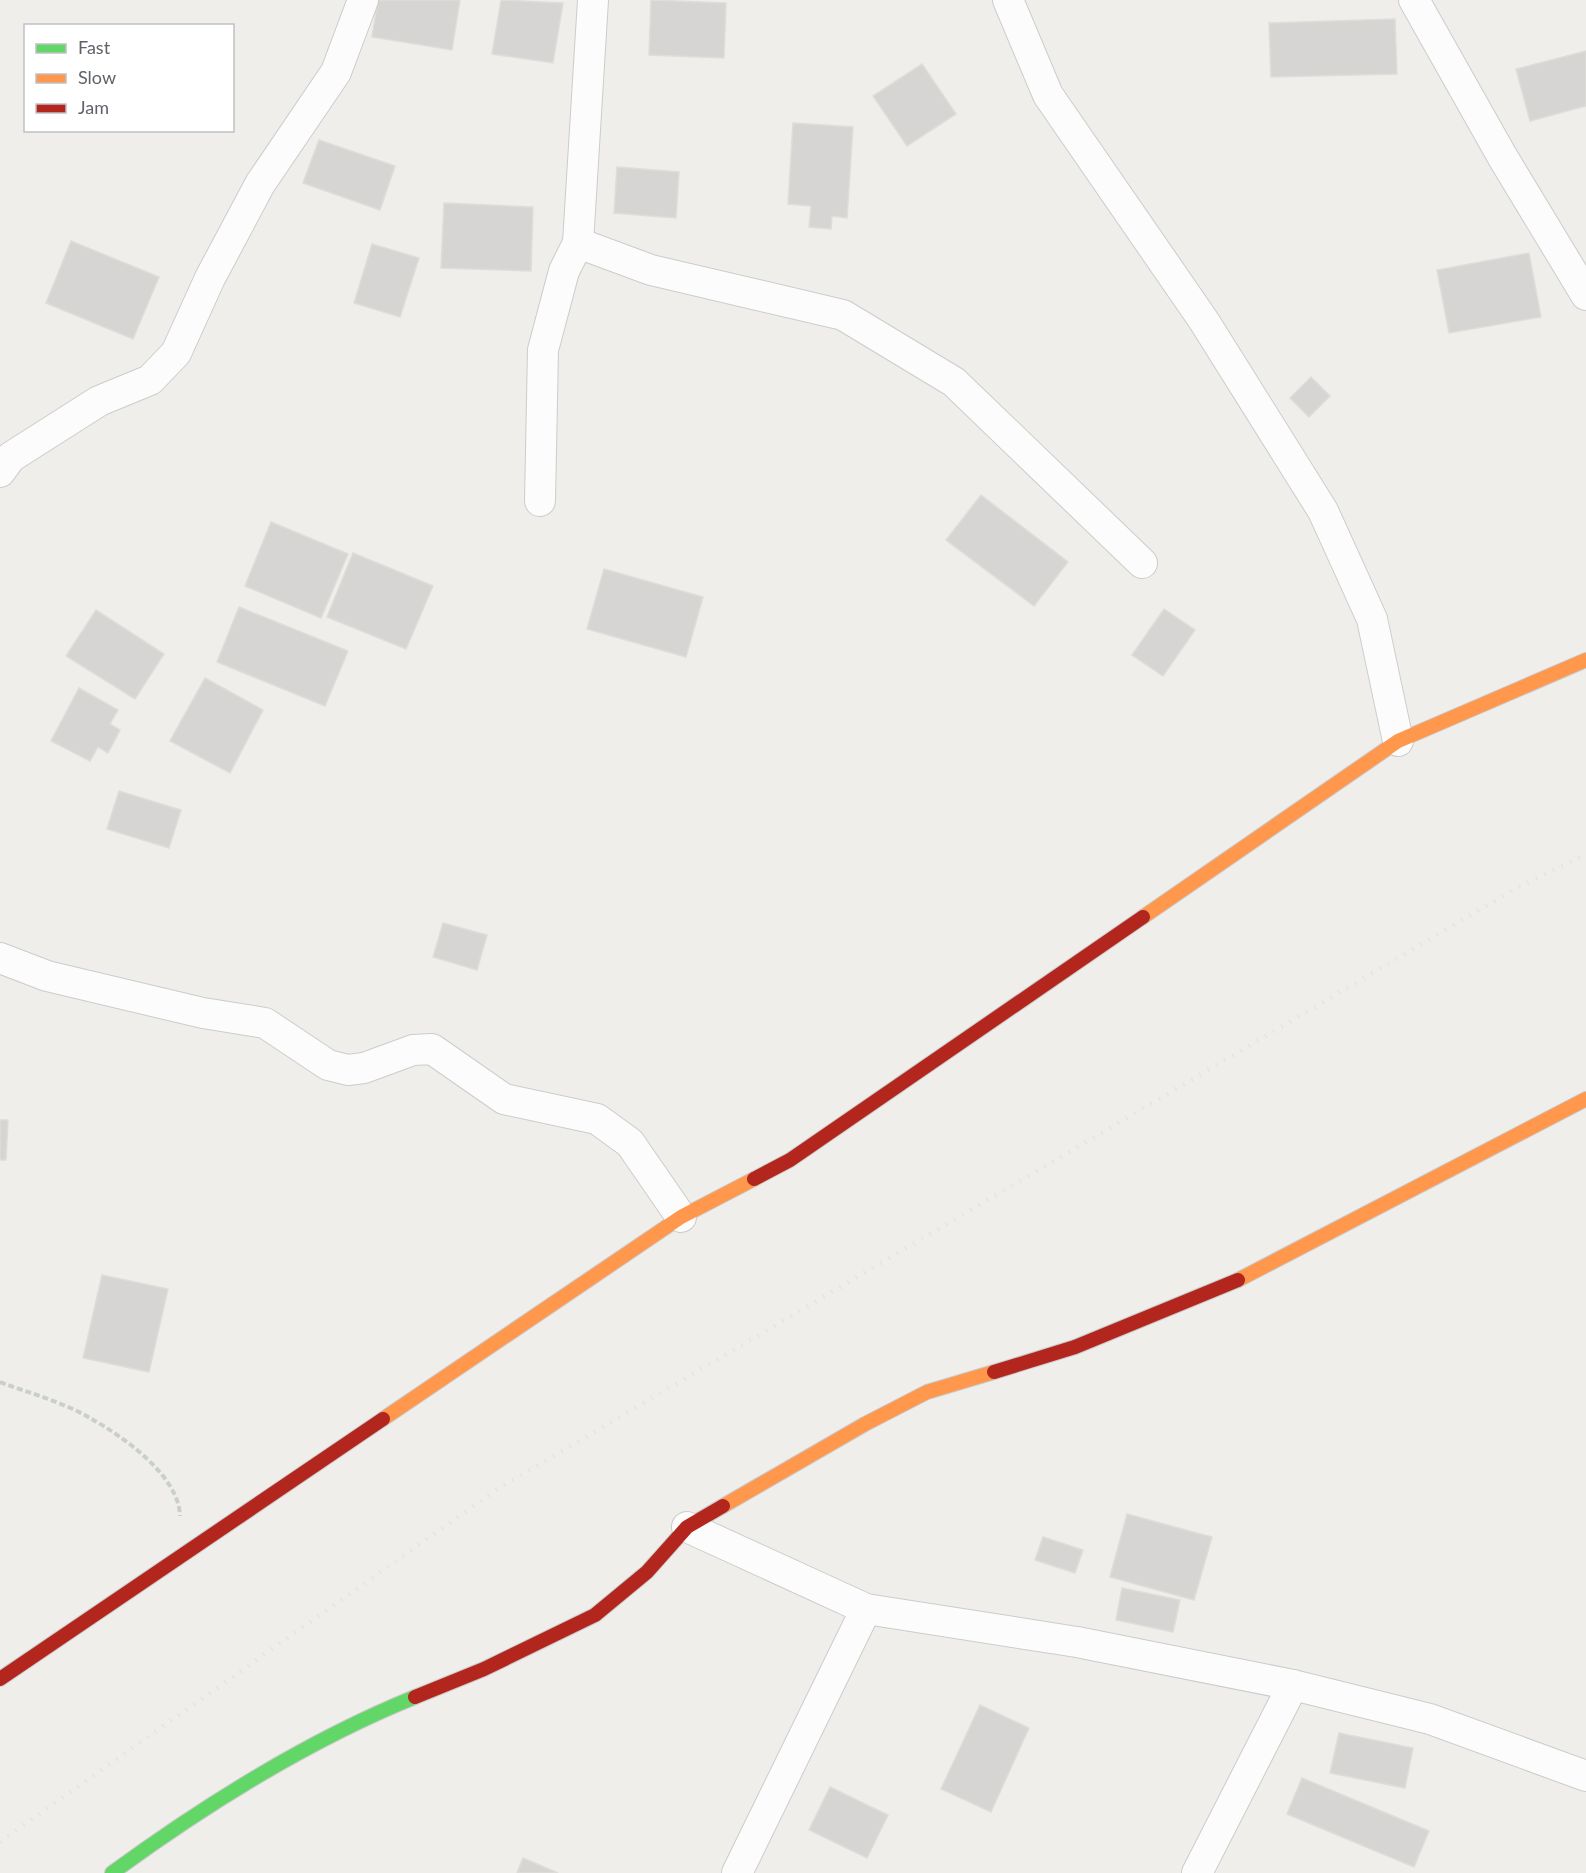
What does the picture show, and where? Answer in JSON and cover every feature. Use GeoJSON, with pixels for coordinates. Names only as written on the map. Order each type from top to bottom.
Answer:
{"type":"FeatureCollection","features":[{"type":"Feature","properties":{"kind":"street"},"geometry":{"type":"LineString","coordinates":[[0,472],[11,457],[99,401],[150,380],[176,353],[210,278],[260,184],[336,72],[363,0]]}},
{"type":"Feature","properties":{"kind":"street"},"geometry":{"type":"LineString","coordinates":[[540,501],[543,350],[564,271],[578,243],[593,0]]}},
{"type":"Feature","properties":{"kind":"street"},"geometry":{"type":"LineString","coordinates":[[1008,0],[1048,95],[1204,321],[1323,511],[1372,619],[1398,741]]}},
{"type":"Feature","properties":{"kind":"street"},"geometry":{"type":"LineString","coordinates":[[1414,0],[1502,156],[1586,295]]}},
{"type":"Feature","properties":{"kind":"street"},"geometry":{"type":"LineString","coordinates":[[578,243],[651,270],[843,315],[954,382],[1142,562]]}},
{"type":"Feature","properties":{"kind":"street"},"geometry":{"type":"LineString","coordinates":[[0,1679],[181,1554],[681,1217],[790,1160],[1398,741],[1586,660]]}},
{"type":"Feature","properties":{"kind":"street"},"geometry":{"type":"LineString","coordinates":[[0,958],[48,976],[203,1012],[264,1023],[328,1065],[348,1070],[364,1068],[413,1050],[432,1049],[504,1099],[597,1119],[630,1143],[681,1217]]}},
{"type":"Feature","properties":{"kind":"street"},"geometry":{"type":"LineString","coordinates":[[112,1873],[174,1828],[356,1721],[484,1669],[595,1615],[647,1572],[687,1527],[865,1424],[927,1392],[1075,1347],[1207,1294],[1269,1266],[1586,1099]]}},
{"type":"Feature","properties":{"kind":"street"},"geometry":{"type":"LineString","coordinates":[[687,1527],[866,1609],[1077,1642],[1293,1685],[1430,1719],[1586,1776]]}},
{"type":"Feature","properties":{"kind":"street"},"geometry":{"type":"LineString","coordinates":[[737,1873],[866,1609]]}},
{"type":"Feature","properties":{"kind":"street"},"geometry":{"type":"LineString","coordinates":[[1197,1873],[1293,1685]]}},
{"type":"Feature","properties":{"kind":"path"},"geometry":{"type":"LineString","coordinates":[[0,1382],[90,1417],[151,1461],[179,1500],[181,1554]]}},
{"type":"Feature","properties":{"kind":"building"},"geometry":{"type":"Polygon","coordinates":[[[378,0],[460,0],[452,50],[372,37],[378,0]]]}},
{"type":"Feature","properties":{"kind":"building"},"geometry":{"type":"Polygon","coordinates":[[[501,0],[563,3],[553,63],[492,54],[501,0]]]}},
{"type":"Feature","properties":{"kind":"building"},"geometry":{"type":"Polygon","coordinates":[[[651,0],[726,3],[724,58],[649,55],[651,0]]]}},
{"type":"Feature","properties":{"kind":"building"},"geometry":{"type":"Polygon","coordinates":[[[1395,19],[1397,74],[1271,77],[1269,23],[1395,19]]]}},
{"type":"Feature","properties":{"kind":"building"},"geometry":{"type":"Polygon","coordinates":[[[1586,51],[1586,106],[1530,121],[1516,69],[1586,51]]]}},
{"type":"Feature","properties":{"kind":"building"},"geometry":{"type":"Polygon","coordinates":[[[922,64],[956,114],[907,146],[873,96],[922,64]]]}},
{"type":"Feature","properties":{"kind":"building"},"geometry":{"type":"Polygon","coordinates":[[[793,123],[853,127],[847,218],[832,216],[831,229],[809,227],[811,206],[788,204],[793,123]]]}},
{"type":"Feature","properties":{"kind":"building"},"geometry":{"type":"Polygon","coordinates":[[[319,140],[395,166],[380,210],[303,183],[319,140]]]}},
{"type":"Feature","properties":{"kind":"building"},"geometry":{"type":"Polygon","coordinates":[[[617,167],[679,172],[676,218],[614,213],[617,167]]]}},
{"type":"Feature","properties":{"kind":"building"},"geometry":{"type":"Polygon","coordinates":[[[444,203],[533,207],[531,271],[441,268],[444,203]]]}},
{"type":"Feature","properties":{"kind":"building"},"geometry":{"type":"Polygon","coordinates":[[[71,241],[159,277],[133,339],[46,303],[71,241]]]}},
{"type":"Feature","properties":{"kind":"building"},"geometry":{"type":"Polygon","coordinates":[[[372,244],[419,258],[400,317],[354,303],[372,244]]]}},
{"type":"Feature","properties":{"kind":"building"},"geometry":{"type":"Polygon","coordinates":[[[1529,253],[1541,317],[1449,333],[1437,270],[1529,253]]]}},
{"type":"Feature","properties":{"kind":"building"},"geometry":{"type":"Polygon","coordinates":[[[1311,377],[1330,396],[1309,417],[1290,398],[1311,377]]]}},
{"type":"Feature","properties":{"kind":"building"},"geometry":{"type":"Polygon","coordinates":[[[981,495],[1068,562],[1034,606],[946,540],[981,495]]]}},
{"type":"Feature","properties":{"kind":"building"},"geometry":{"type":"Polygon","coordinates":[[[271,522],[348,554],[321,618],[245,586],[271,522]]]}},
{"type":"Feature","properties":{"kind":"building"},"geometry":{"type":"Polygon","coordinates":[[[353,553],[433,586],[406,649],[327,617],[353,553]]]}},
{"type":"Feature","properties":{"kind":"building"},"geometry":{"type":"Polygon","coordinates":[[[604,569],[703,597],[686,657],[587,629],[604,569]]]}},
{"type":"Feature","properties":{"kind":"building"},"geometry":{"type":"Polygon","coordinates":[[[239,607],[348,651],[325,706],[217,662],[239,607]]]}},
{"type":"Feature","properties":{"kind":"building"},"geometry":{"type":"Polygon","coordinates":[[[1164,609],[1195,630],[1163,676],[1132,655],[1164,609]]]}},
{"type":"Feature","properties":{"kind":"building"},"geometry":{"type":"Polygon","coordinates":[[[96,610],[164,654],[135,699],[66,656],[96,610]]]}},
{"type":"Feature","properties":{"kind":"building"},"geometry":{"type":"Polygon","coordinates":[[[205,678],[263,710],[230,773],[170,741],[205,678]]]}},
{"type":"Feature","properties":{"kind":"building"},"geometry":{"type":"Polygon","coordinates":[[[79,688],[118,710],[110,724],[120,730],[108,753],[98,747],[90,761],[51,741],[79,688]]]}},
{"type":"Feature","properties":{"kind":"building"},"geometry":{"type":"Polygon","coordinates":[[[119,791],[181,810],[169,848],[107,829],[119,791]]]}},
{"type":"Feature","properties":{"kind":"building"},"geometry":{"type":"Polygon","coordinates":[[[443,923],[487,935],[477,970],[433,957],[443,923]]]}},
{"type":"Feature","properties":{"kind":"building"},"geometry":{"type":"Polygon","coordinates":[[[0,1120],[8,1120],[6,1160],[0,1160],[0,1120]]]}},
{"type":"Feature","properties":{"kind":"building"},"geometry":{"type":"Polygon","coordinates":[[[102,1275],[168,1289],[149,1372],[83,1358],[102,1275]]]}},
{"type":"Feature","properties":{"kind":"building"},"geometry":{"type":"Polygon","coordinates":[[[1127,1514],[1212,1537],[1194,1600],[1110,1577],[1127,1514]]]}},
{"type":"Feature","properties":{"kind":"building"},"geometry":{"type":"Polygon","coordinates":[[[1043,1537],[1083,1550],[1075,1573],[1035,1560],[1043,1537]]]}},
{"type":"Feature","properties":{"kind":"building"},"geometry":{"type":"Polygon","coordinates":[[[1122,1588],[1180,1600],[1173,1632],[1116,1620],[1122,1588]]]}},
{"type":"Feature","properties":{"kind":"building"},"geometry":{"type":"Polygon","coordinates":[[[980,1705],[1029,1728],[991,1812],[941,1789],[980,1705]]]}},
{"type":"Feature","properties":{"kind":"building"},"geometry":{"type":"Polygon","coordinates":[[[1339,1733],[1413,1748],[1405,1788],[1330,1773],[1339,1733]]]}},
{"type":"Feature","properties":{"kind":"building"},"geometry":{"type":"Polygon","coordinates":[[[1302,1778],[1429,1831],[1414,1867],[1287,1814],[1302,1778]]]}},
{"type":"Feature","properties":{"kind":"building"},"geometry":{"type":"Polygon","coordinates":[[[830,1787],[888,1815],[867,1858],[809,1830],[830,1787]]]}},
{"type":"Feature","properties":{"kind":"building"},"geometry":{"type":"Polygon","coordinates":[[[523,1858],[558,1873],[517,1873],[523,1858]]]}},
{"type":"Feature","properties":{"kind":"railway"},"geometry":{"type":"LineString","coordinates":[[0,1842],[496,1490],[1515,889],[1586,854]]}},
{"type":"Feature","properties":{"kind":"traffic: fast"},"geometry":{"type":"LineString","coordinates":[[112,1873],[184,1823],[259,1776],[336,1733],[415,1697]]}},
{"type":"Feature","properties":{"kind":"traffic: slow"},"geometry":{"type":"LineString","coordinates":[[1143,917],[1398,741],[1586,660]]}},
{"type":"Feature","properties":{"kind":"traffic: slow"},"geometry":{"type":"LineString","coordinates":[[1238,1280],[1586,1099]]}},
{"type":"Feature","properties":{"kind":"traffic: slow"},"geometry":{"type":"LineString","coordinates":[[383,1419],[681,1217],[754,1179]]}},
{"type":"Feature","properties":{"kind":"traffic: slow"},"geometry":{"type":"LineString","coordinates":[[723,1506],[865,1424],[927,1392],[994,1372]]}},
{"type":"Feature","properties":{"kind":"traffic: jam"},"geometry":{"type":"LineString","coordinates":[[754,1179],[790,1160],[1143,917]]}},
{"type":"Feature","properties":{"kind":"traffic: jam"},"geometry":{"type":"LineString","coordinates":[[994,1372],[1075,1347],[1238,1280]]}},
{"type":"Feature","properties":{"kind":"traffic: jam"},"geometry":{"type":"LineString","coordinates":[[0,1679],[383,1419]]}},
{"type":"Feature","properties":{"kind":"traffic: jam"},"geometry":{"type":"LineString","coordinates":[[415,1697],[484,1669],[595,1615],[647,1572],[687,1527],[723,1506]]}}]}
